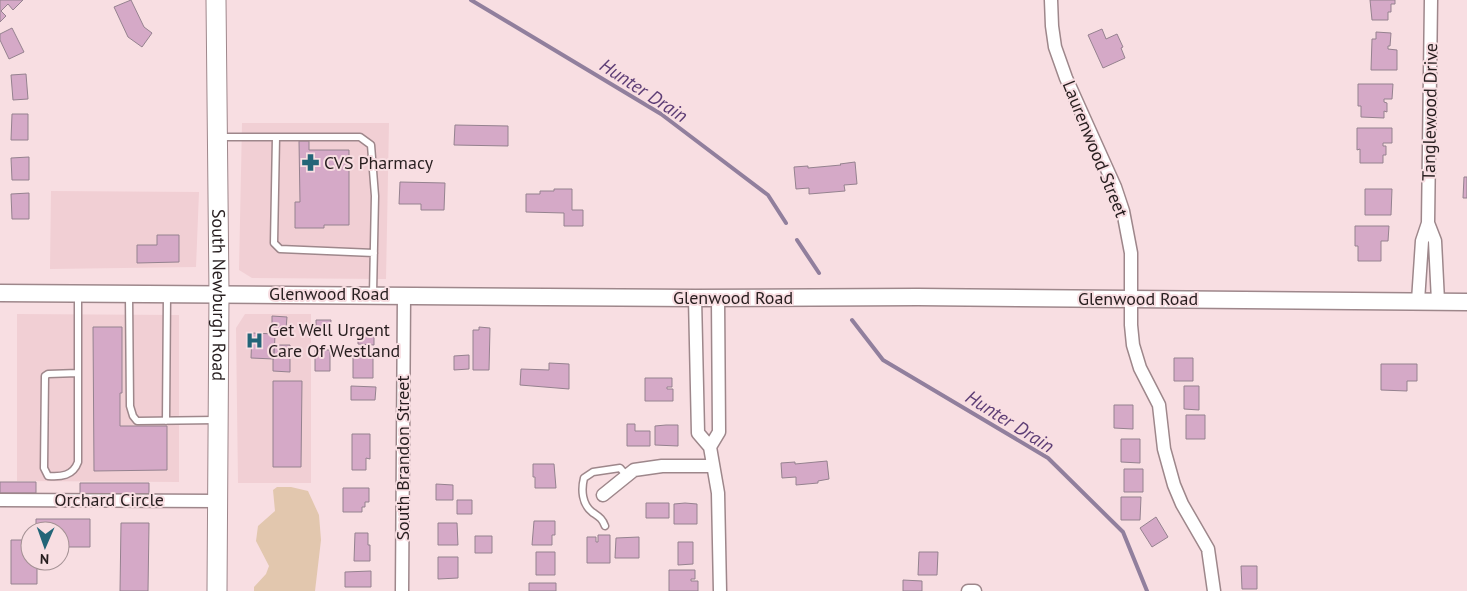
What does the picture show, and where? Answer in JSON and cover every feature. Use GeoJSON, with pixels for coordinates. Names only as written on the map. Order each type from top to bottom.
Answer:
{"type":"FeatureCollection","features":[{"type":"Feature","properties":{"kind":"main road","name":"South Newburgh Road"},"geometry":{"type":"LineString","coordinates":[[216,0],[219,293],[217,591]]}},
{"type":"Feature","properties":{"kind":"street","name":"Laurenwood Street"},"geometry":{"type":"LineString","coordinates":[[1051,0],[1052,26],[1058,54],[1115,187],[1123,211],[1131,253],[1131,325],[1133,345],[1140,368],[1158,406],[1164,449],[1174,485],[1182,504],[1208,549],[1214,591]]}},
{"type":"Feature","properties":{"kind":"street","name":"Tanglewood Drive"},"geometry":{"type":"LineString","coordinates":[[1418,301],[1422,241],[1428,223],[1431,0]]}},
{"type":"Feature","properties":{"kind":"street","name":"Tanglewood Drive"},"geometry":{"type":"LineString","coordinates":[[1428,223],[1435,241],[1438,302]]}},
{"type":"Feature","properties":{"kind":"street","name":"Glenwood Road"},"geometry":{"type":"LineString","coordinates":[[0,293],[373,294],[695,298],[918,297],[1467,302]]}},
{"type":"Feature","properties":{"kind":"street","name":"South Brandon Street"},"geometry":{"type":"LineString","coordinates":[[402,591],[404,295]]}},
{"type":"Feature","properties":{"kind":"street"},"geometry":{"type":"LineString","coordinates":[[695,298],[698,433],[710,447],[718,493],[720,591]]}},
{"type":"Feature","properties":{"kind":"street"},"geometry":{"type":"LineString","coordinates":[[710,447],[719,432],[718,298]]}},
{"type":"Feature","properties":{"kind":"street"},"geometry":{"type":"LineString","coordinates":[[696,380],[718,379]]}},
{"type":"Feature","properties":{"kind":"street"},"geometry":{"type":"LineString","coordinates":[[603,495],[634,470],[662,466],[712,466]]}},
{"type":"Feature","properties":{"kind":"street","name":"Orchard Circle"},"geometry":{"type":"LineString","coordinates":[[0,500],[218,501]]}},
{"type":"Feature","properties":{"kind":"street"},"geometry":{"type":"LineString","coordinates":[[968,591],[975,591]]}},
{"type":"Feature","properties":{"kind":"lane"},"geometry":{"type":"LineString","coordinates":[[218,137],[360,137],[371,146],[375,196],[373,294]]}},
{"type":"Feature","properties":{"kind":"lane"},"geometry":{"type":"LineString","coordinates":[[276,137],[274,243],[280,249],[374,253]]}},
{"type":"Feature","properties":{"kind":"lane"},"geometry":{"type":"LineString","coordinates":[[78,294],[78,372],[78,462],[70,474],[48,476],[44,468],[46,376],[48,374],[78,372]]}},
{"type":"Feature","properties":{"kind":"lane"},"geometry":{"type":"LineString","coordinates":[[129,294],[130,406],[133,416],[137,421],[218,420]]}},
{"type":"Feature","properties":{"kind":"lane"},"geometry":{"type":"LineString","coordinates":[[166,421],[167,294]]}},
{"type":"Feature","properties":{"kind":"lane"},"geometry":{"type":"LineString","coordinates":[[605,526],[602,517],[591,511],[586,504],[581,490],[584,478],[593,472],[620,468],[627,476]]}},
{"type":"Feature","properties":{"kind":"shaded area"},"geometry":{"type":"Polygon","coordinates":[[[242,123],[389,123],[386,279],[252,278],[239,270],[242,123]]]}},
{"type":"Feature","properties":{"kind":"shaded area"},"geometry":{"type":"Polygon","coordinates":[[[51,191],[199,192],[196,267],[50,269],[51,191]]]}},
{"type":"Feature","properties":{"kind":"shaded area"},"geometry":{"type":"Polygon","coordinates":[[[17,314],[179,315],[179,482],[17,481],[17,314]]]}},
{"type":"Feature","properties":{"kind":"shaded area"},"geometry":{"type":"Polygon","coordinates":[[[245,314],[311,314],[311,483],[238,483],[236,328],[245,314]]]}},
{"type":"Feature","properties":{"kind":"shaded area"},"geometry":{"type":"Polygon","coordinates":[[[277,487],[291,487],[308,491],[319,515],[321,540],[315,591],[254,591],[254,587],[266,574],[269,566],[256,541],[258,526],[275,511],[273,490],[277,487]]]}},
{"type":"Feature","properties":{"kind":"building"},"geometry":{"type":"Polygon","coordinates":[[[0,0],[23,0],[13,10],[8,4],[1,11],[6,16],[0,22],[0,0]]]}},
{"type":"Feature","properties":{"kind":"building"},"geometry":{"type":"Polygon","coordinates":[[[131,0],[144,27],[152,33],[142,47],[128,37],[114,7],[131,0]]]}},
{"type":"Feature","properties":{"kind":"building"},"geometry":{"type":"Polygon","coordinates":[[[1370,0],[1395,0],[1395,4],[1391,4],[1391,12],[1388,12],[1388,20],[1372,20],[1370,0]]]}},
{"type":"Feature","properties":{"kind":"building"},"geometry":{"type":"Polygon","coordinates":[[[12,28],[24,52],[9,59],[0,40],[0,34],[12,28]]]}},
{"type":"Feature","properties":{"kind":"building"},"geometry":{"type":"Polygon","coordinates":[[[1102,29],[1106,39],[1117,34],[1123,47],[1121,48],[1125,58],[1103,68],[1088,35],[1102,29]]]}},
{"type":"Feature","properties":{"kind":"building"},"geometry":{"type":"Polygon","coordinates":[[[1376,32],[1391,33],[1388,49],[1397,50],[1397,70],[1371,70],[1372,39],[1376,39],[1376,32]]]}},
{"type":"Feature","properties":{"kind":"building"},"geometry":{"type":"Polygon","coordinates":[[[26,74],[28,99],[13,100],[11,75],[26,74]]]}},
{"type":"Feature","properties":{"kind":"building"},"geometry":{"type":"Polygon","coordinates":[[[1358,84],[1393,84],[1392,99],[1384,99],[1384,102],[1387,103],[1387,112],[1384,111],[1384,118],[1361,117],[1361,106],[1358,106],[1358,84]]]}},
{"type":"Feature","properties":{"kind":"building"},"geometry":{"type":"Polygon","coordinates":[[[12,114],[28,114],[28,140],[11,140],[12,114]]]}},
{"type":"Feature","properties":{"kind":"building"},"geometry":{"type":"Polygon","coordinates":[[[455,125],[508,126],[508,146],[454,145],[455,125]]]}},
{"type":"Feature","properties":{"kind":"building"},"geometry":{"type":"Polygon","coordinates":[[[1357,128],[1392,128],[1392,143],[1383,143],[1383,146],[1386,146],[1386,155],[1383,155],[1383,163],[1360,163],[1360,149],[1357,150],[1357,128]]]}},
{"type":"Feature","properties":{"kind":"building","name":"CVS Pharmacy"},"geometry":{"type":"Polygon","coordinates":[[[299,141],[309,141],[309,150],[349,150],[349,225],[324,225],[324,228],[295,228],[295,202],[300,202],[299,141]]]}},
{"type":"Feature","properties":{"kind":"building"},"geometry":{"type":"Polygon","coordinates":[[[29,157],[29,180],[12,180],[11,158],[29,157]]]}},
{"type":"Feature","properties":{"kind":"building"},"geometry":{"type":"Polygon","coordinates":[[[855,162],[857,184],[844,185],[845,191],[809,194],[809,188],[796,189],[794,167],[808,166],[808,168],[855,162]]]}},
{"type":"Feature","properties":{"kind":"building"},"geometry":{"type":"Polygon","coordinates":[[[1464,177],[1467,177],[1467,198],[1463,198],[1464,177]]]}},
{"type":"Feature","properties":{"kind":"building"},"geometry":{"type":"Polygon","coordinates":[[[400,182],[445,183],[444,210],[421,210],[421,204],[399,204],[400,182]]]}},
{"type":"Feature","properties":{"kind":"building"},"geometry":{"type":"Polygon","coordinates":[[[554,189],[572,189],[572,210],[583,210],[583,226],[564,226],[564,213],[526,212],[526,194],[540,194],[540,191],[554,191],[554,189]]]}},
{"type":"Feature","properties":{"kind":"building"},"geometry":{"type":"Polygon","coordinates":[[[1365,189],[1392,189],[1391,215],[1365,215],[1365,189]]]}},
{"type":"Feature","properties":{"kind":"building"},"geometry":{"type":"Polygon","coordinates":[[[29,193],[29,219],[12,219],[11,194],[29,193]]]}},
{"type":"Feature","properties":{"kind":"building"},"geometry":{"type":"Polygon","coordinates":[[[1355,226],[1389,226],[1388,241],[1381,241],[1381,261],[1358,261],[1358,246],[1355,246],[1355,226]]]}},
{"type":"Feature","properties":{"kind":"building"},"geometry":{"type":"Polygon","coordinates":[[[157,235],[179,235],[179,262],[137,263],[137,245],[157,245],[157,235]]]}},
{"type":"Feature","properties":{"kind":"building"},"geometry":{"type":"Polygon","coordinates":[[[272,316],[287,317],[286,329],[272,329],[272,316]]]}},
{"type":"Feature","properties":{"kind":"building"},"geometry":{"type":"Polygon","coordinates":[[[316,320],[331,320],[330,335],[316,335],[316,320]]]}},
{"type":"Feature","properties":{"kind":"building"},"geometry":{"type":"Polygon","coordinates":[[[93,327],[122,327],[120,426],[167,426],[167,470],[94,471],[93,327]]]}},
{"type":"Feature","properties":{"kind":"building"},"geometry":{"type":"Polygon","coordinates":[[[479,327],[490,328],[489,370],[473,370],[473,330],[479,330],[479,327]]]}},
{"type":"Feature","properties":{"kind":"building"},"geometry":{"type":"Polygon","coordinates":[[[358,329],[374,329],[374,345],[358,344],[358,329]]]}},
{"type":"Feature","properties":{"kind":"building"},"geometry":{"type":"Polygon","coordinates":[[[252,333],[275,334],[274,359],[251,358],[252,333]]]}},
{"type":"Feature","properties":{"kind":"building"},"geometry":{"type":"Polygon","coordinates":[[[273,345],[290,345],[290,372],[273,371],[273,345]]]}},
{"type":"Feature","properties":{"kind":"building"},"geometry":{"type":"Polygon","coordinates":[[[315,350],[330,350],[330,371],[315,371],[315,350]]]}},
{"type":"Feature","properties":{"kind":"building"},"geometry":{"type":"Polygon","coordinates":[[[469,355],[469,369],[454,370],[454,356],[469,355]]]}},
{"type":"Feature","properties":{"kind":"building"},"geometry":{"type":"Polygon","coordinates":[[[353,356],[373,356],[373,378],[353,378],[353,356]]]}},
{"type":"Feature","properties":{"kind":"building"},"geometry":{"type":"Polygon","coordinates":[[[1174,358],[1193,358],[1193,381],[1174,381],[1174,358]]]}},
{"type":"Feature","properties":{"kind":"building"},"geometry":{"type":"Polygon","coordinates":[[[549,363],[569,364],[569,389],[520,385],[521,369],[549,370],[549,363]]]}},
{"type":"Feature","properties":{"kind":"building"},"geometry":{"type":"Polygon","coordinates":[[[1381,364],[1417,364],[1417,381],[1407,381],[1407,391],[1381,390],[1381,364]]]}},
{"type":"Feature","properties":{"kind":"building"},"geometry":{"type":"Polygon","coordinates":[[[645,378],[672,378],[672,387],[667,387],[667,389],[673,389],[673,401],[645,401],[645,378]]]}},
{"type":"Feature","properties":{"kind":"building"},"geometry":{"type":"Polygon","coordinates":[[[273,381],[302,381],[301,467],[273,467],[273,381]]]}},
{"type":"Feature","properties":{"kind":"building"},"geometry":{"type":"Polygon","coordinates":[[[351,386],[376,387],[375,400],[351,400],[351,386]]]}},
{"type":"Feature","properties":{"kind":"building"},"geometry":{"type":"Polygon","coordinates":[[[1184,386],[1199,386],[1199,410],[1184,409],[1184,386]]]}},
{"type":"Feature","properties":{"kind":"building"},"geometry":{"type":"Polygon","coordinates":[[[1114,405],[1133,405],[1133,429],[1114,428],[1114,405]]]}},
{"type":"Feature","properties":{"kind":"building"},"geometry":{"type":"Polygon","coordinates":[[[1186,415],[1205,415],[1205,439],[1186,439],[1186,415]]]}},
{"type":"Feature","properties":{"kind":"building"},"geometry":{"type":"Polygon","coordinates":[[[627,424],[635,424],[635,431],[650,431],[650,446],[627,446],[627,424]]]}},
{"type":"Feature","properties":{"kind":"building"},"geometry":{"type":"Polygon","coordinates":[[[678,425],[678,446],[655,445],[655,426],[678,425]]]}},
{"type":"Feature","properties":{"kind":"building"},"geometry":{"type":"Polygon","coordinates":[[[352,434],[370,434],[370,459],[366,458],[366,470],[352,470],[352,434]]]}},
{"type":"Feature","properties":{"kind":"building"},"geometry":{"type":"Polygon","coordinates":[[[1121,439],[1140,439],[1140,463],[1121,462],[1121,439]]]}},
{"type":"Feature","properties":{"kind":"building"},"geometry":{"type":"Polygon","coordinates":[[[827,461],[829,479],[818,481],[818,483],[796,485],[796,477],[782,478],[781,463],[795,462],[795,464],[827,461]]]}},
{"type":"Feature","properties":{"kind":"building"},"geometry":{"type":"Polygon","coordinates":[[[533,464],[554,464],[556,488],[535,488],[533,464]]]}},
{"type":"Feature","properties":{"kind":"building"},"geometry":{"type":"Polygon","coordinates":[[[1124,469],[1143,469],[1143,492],[1124,492],[1124,469]]]}},
{"type":"Feature","properties":{"kind":"building"},"geometry":{"type":"Polygon","coordinates":[[[0,482],[36,482],[36,493],[0,493],[0,482]]]}},
{"type":"Feature","properties":{"kind":"building"},"geometry":{"type":"Polygon","coordinates":[[[80,483],[149,483],[149,494],[80,494],[80,483]]]}},
{"type":"Feature","properties":{"kind":"building"},"geometry":{"type":"Polygon","coordinates":[[[436,484],[453,485],[453,500],[436,500],[436,484]]]}},
{"type":"Feature","properties":{"kind":"building"},"geometry":{"type":"Polygon","coordinates":[[[343,488],[369,488],[369,502],[365,502],[362,512],[343,512],[343,488]]]}},
{"type":"Feature","properties":{"kind":"building"},"geometry":{"type":"Polygon","coordinates":[[[1121,497],[1141,497],[1140,520],[1121,520],[1121,497]]]}},
{"type":"Feature","properties":{"kind":"building"},"geometry":{"type":"Polygon","coordinates":[[[457,500],[472,500],[472,514],[457,514],[457,500]]]}},
{"type":"Feature","properties":{"kind":"building"},"geometry":{"type":"Polygon","coordinates":[[[646,503],[669,503],[669,518],[646,518],[646,503]]]}},
{"type":"Feature","properties":{"kind":"building"},"geometry":{"type":"Polygon","coordinates":[[[674,504],[697,504],[697,524],[674,524],[674,504]]]}},
{"type":"Feature","properties":{"kind":"building"},"geometry":{"type":"Polygon","coordinates":[[[1156,517],[1168,537],[1152,547],[1140,528],[1156,517]]]}},
{"type":"Feature","properties":{"kind":"building"},"geometry":{"type":"Polygon","coordinates":[[[36,519],[90,519],[90,547],[70,547],[70,521],[36,521],[36,519]]]}},
{"type":"Feature","properties":{"kind":"building"},"geometry":{"type":"Polygon","coordinates":[[[534,521],[555,521],[555,535],[552,535],[552,545],[532,545],[534,521]]]}},
{"type":"Feature","properties":{"kind":"building"},"geometry":{"type":"Polygon","coordinates":[[[121,523],[149,523],[148,591],[120,591],[121,523]]]}},
{"type":"Feature","properties":{"kind":"building"},"geometry":{"type":"Polygon","coordinates":[[[438,523],[457,523],[458,545],[438,545],[438,523]]]}},
{"type":"Feature","properties":{"kind":"building"},"geometry":{"type":"Polygon","coordinates":[[[355,533],[368,533],[370,561],[354,561],[355,533]]]}},
{"type":"Feature","properties":{"kind":"building"},"geometry":{"type":"Polygon","coordinates":[[[598,535],[610,535],[610,563],[587,563],[587,537],[596,537],[596,542],[598,542],[598,535]]]}},
{"type":"Feature","properties":{"kind":"building"},"geometry":{"type":"Polygon","coordinates":[[[475,536],[492,536],[492,553],[475,553],[475,536]]]}},
{"type":"Feature","properties":{"kind":"building"},"geometry":{"type":"Polygon","coordinates":[[[639,537],[639,558],[615,558],[616,538],[639,537]]]}},
{"type":"Feature","properties":{"kind":"building"},"geometry":{"type":"Polygon","coordinates":[[[11,540],[20,540],[20,571],[37,571],[37,584],[11,584],[11,540]]]}},
{"type":"Feature","properties":{"kind":"building"},"geometry":{"type":"Polygon","coordinates":[[[678,542],[693,542],[693,564],[678,565],[678,542]]]}},
{"type":"Feature","properties":{"kind":"building"},"geometry":{"type":"Polygon","coordinates":[[[536,552],[555,552],[555,575],[536,575],[536,552]]]}},
{"type":"Feature","properties":{"kind":"building"},"geometry":{"type":"Polygon","coordinates":[[[919,552],[938,552],[937,575],[918,575],[919,552]]]}},
{"type":"Feature","properties":{"kind":"building"},"geometry":{"type":"Polygon","coordinates":[[[438,557],[458,557],[458,578],[438,579],[438,557]]]}},
{"type":"Feature","properties":{"kind":"building"},"geometry":{"type":"Polygon","coordinates":[[[1241,566],[1257,566],[1257,589],[1242,589],[1241,566]]]}},
{"type":"Feature","properties":{"kind":"building"},"geometry":{"type":"Polygon","coordinates":[[[669,570],[695,570],[695,579],[691,579],[691,581],[698,581],[698,591],[669,591],[669,570]]]}},
{"type":"Feature","properties":{"kind":"building"},"geometry":{"type":"Polygon","coordinates":[[[371,571],[371,587],[345,587],[345,572],[371,571]]]}},
{"type":"Feature","properties":{"kind":"building"},"geometry":{"type":"Polygon","coordinates":[[[903,580],[922,581],[922,591],[903,591],[903,580]]]}},
{"type":"Feature","properties":{"kind":"building"},"geometry":{"type":"Polygon","coordinates":[[[529,583],[556,583],[556,591],[529,591],[529,583]]]}},
{"type":"Feature","properties":{"kind":"waterway","name":"Hunter Drain"},"geometry":{"type":"LineString","coordinates":[[471,0],[661,114],[768,195],[786,223]]}},
{"type":"Feature","properties":{"kind":"waterway","name":"Hunter Drain"},"geometry":{"type":"LineString","coordinates":[[797,240],[819,273]]}},
{"type":"Feature","properties":{"kind":"waterway","name":"Hunter Drain"},"geometry":{"type":"LineString","coordinates":[[852,320],[883,360],[1048,458],[1123,532],[1147,591]]}},
{"type":"Feature","properties":{"kind":"place","name":"CVS Pharmacy"},"geometry":{"type":"Point","coordinates":[310,163]}},
{"type":"Feature","properties":{"kind":"place","name":"Get Well Urgent Care Of Westland"},"geometry":{"type":"Point","coordinates":[254,340]}}]}
